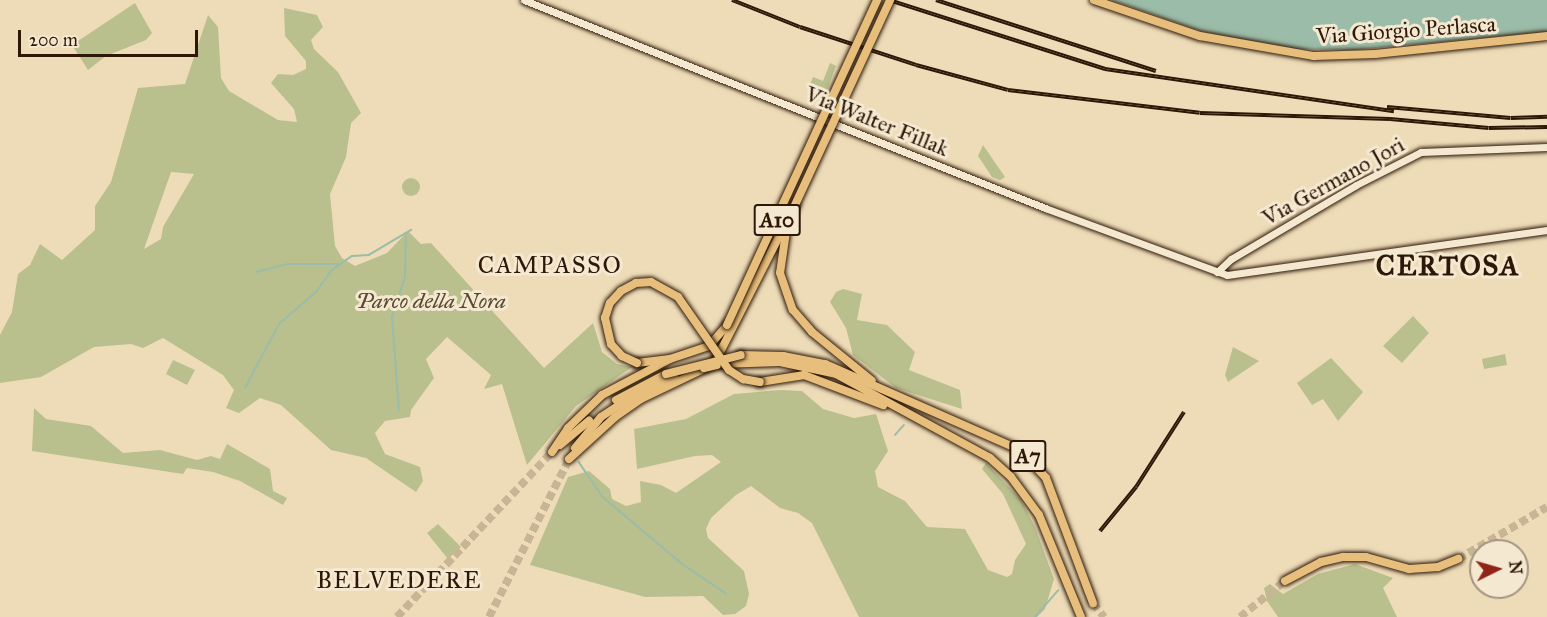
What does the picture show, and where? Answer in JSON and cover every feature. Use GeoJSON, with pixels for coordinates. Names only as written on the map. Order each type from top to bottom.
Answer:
{"type":"FeatureCollection","features":[{"type":"Feature","properties":{"kind":"highway","name":"A10"},"geometry":{"type":"LineString","coordinates":[[569,459],[615,417],[641,399],[714,364],[877,0]]}},
{"type":"Feature","properties":{"kind":"highway","name":"A10"},"geometry":{"type":"LineString","coordinates":[[670,359],[709,346],[731,327],[795,205],[890,0]]}},
{"type":"Feature","properties":{"kind":"highway","name":"A10"},"geometry":{"type":"LineString","coordinates":[[795,205],[781,247],[781,281],[797,316],[829,347],[881,389]]}},
{"type":"Feature","properties":{"kind":"highway","name":"A7"},"geometry":{"type":"LineString","coordinates":[[670,359],[638,363],[622,356],[611,345],[605,318],[610,303],[621,291],[636,283],[651,282],[678,297],[729,370],[760,382],[804,375],[920,419]]}},
{"type":"Feature","properties":{"kind":"highway","name":"A7"},"geometry":{"type":"LineString","coordinates":[[670,359],[602,395],[568,428],[552,452],[597,414],[634,388],[666,374],[723,357],[763,355],[825,364],[997,437],[1030,458],[1051,489],[1093,603]]}},
{"type":"Feature","properties":{"kind":"highway","name":"A7"},"geometry":{"type":"LineString","coordinates":[[569,459],[583,435],[618,405],[662,383],[704,368],[768,362],[822,369],[854,381],[990,458],[1018,486],[1039,515],[1081,617]]}},
{"type":"Feature","properties":{"kind":"highway"},"geometry":{"type":"LineString","coordinates":[[1285,581],[1321,562],[1343,557],[1366,557],[1409,569],[1438,567],[1458,559]]}},
{"type":"Feature","properties":{"kind":"main road","name":"Via Walter Fillak"},"geometry":{"type":"LineString","coordinates":[[524,0],[1045,208],[1217,272],[1237,275],[1547,230]]}},
{"type":"Feature","properties":{"kind":"main road","name":"Via Giorgio Perlasca"},"geometry":{"type":"LineString","coordinates":[[1094,0],[1200,36],[1247,47],[1314,56],[1375,54],[1547,36]]}},
{"type":"Feature","properties":{"kind":"main road","name":"Via Germano Jori"},"geometry":{"type":"LineString","coordinates":[[1217,272],[1231,259],[1420,152],[1547,147]]}},
{"type":"Feature","properties":{"kind":"main road"},"geometry":{"type":"LineString","coordinates":[[1231,259],[1231,267],[1237,275]]}},
{"type":"Feature","properties":{"kind":"green space"},"geometry":{"type":"Polygon","coordinates":[[[135,3],[152,33],[146,40],[106,56],[88,70],[72,45],[135,3]]]}},
{"type":"Feature","properties":{"kind":"green space","name":"Parco della Nora"},"geometry":{"type":"Polygon","coordinates":[[[284,8],[317,15],[323,27],[311,40],[314,49],[338,72],[361,113],[351,123],[346,157],[330,194],[335,246],[342,258],[355,266],[387,253],[408,231],[421,244],[431,243],[544,368],[593,323],[602,352],[617,364],[632,367],[576,406],[527,465],[502,384],[484,389],[491,375],[447,337],[426,359],[434,378],[411,410],[410,417],[385,421],[375,433],[385,454],[420,467],[423,481],[416,492],[366,458],[331,450],[281,405],[260,398],[239,413],[226,408],[234,390],[223,375],[163,338],[143,348],[131,344],[94,347],[41,377],[0,383],[0,335],[12,312],[18,274],[30,265],[40,244],[62,260],[95,230],[95,206],[111,182],[138,88],[185,84],[208,15],[218,27],[221,78],[229,91],[278,120],[297,122],[294,109],[271,83],[278,74],[293,75],[306,69],[306,61],[285,36],[284,8]],[[171,172],[144,249],[161,239],[163,227],[194,174],[171,172]]]}},
{"type":"Feature","properties":{"kind":"green space"},"geometry":{"type":"Polygon","coordinates":[[[830,63],[836,66],[827,90],[810,84],[813,77],[823,81],[830,63]]]}},
{"type":"Feature","properties":{"kind":"green space"},"geometry":{"type":"Polygon","coordinates":[[[983,145],[1005,177],[1000,180],[992,177],[978,156],[983,145]]]}},
{"type":"Feature","properties":{"kind":"green space"},"geometry":{"type":"Polygon","coordinates":[[[411,178],[417,181],[420,187],[417,193],[411,196],[405,193],[402,187],[405,181],[411,178]]]}},
{"type":"Feature","properties":{"kind":"green space"},"geometry":{"type":"Polygon","coordinates":[[[843,289],[862,294],[857,320],[887,325],[915,352],[909,370],[960,390],[962,409],[896,388],[853,355],[846,328],[830,302],[836,292],[843,289]]]}},
{"type":"Feature","properties":{"kind":"green space"},"geometry":{"type":"Polygon","coordinates":[[[1413,316],[1429,333],[1402,363],[1383,346],[1413,316]]]}},
{"type":"Feature","properties":{"kind":"green space"},"geometry":{"type":"Polygon","coordinates":[[[1233,347],[1259,361],[1228,382],[1225,375],[1233,347]]]}},
{"type":"Feature","properties":{"kind":"green space"},"geometry":{"type":"Polygon","coordinates":[[[1505,354],[1507,365],[1484,369],[1482,359],[1505,354]]]}},
{"type":"Feature","properties":{"kind":"green space"},"geometry":{"type":"Polygon","coordinates":[[[1331,358],[1363,392],[1338,421],[1323,399],[1312,405],[1297,383],[1331,358]]]}},
{"type":"Feature","properties":{"kind":"green space"},"geometry":{"type":"Polygon","coordinates":[[[173,360],[195,370],[187,385],[166,374],[173,360]]]}},
{"type":"Feature","properties":{"kind":"green space"},"geometry":{"type":"Polygon","coordinates":[[[781,390],[802,391],[823,409],[854,418],[876,414],[888,451],[875,471],[878,487],[905,501],[927,527],[965,529],[988,570],[1007,577],[1012,574],[1015,560],[1026,544],[1003,494],[982,469],[986,463],[1021,500],[1035,527],[1054,579],[1045,609],[1037,617],[859,617],[812,523],[798,513],[780,508],[751,486],[736,495],[711,518],[706,529],[708,538],[744,571],[749,594],[746,606],[735,614],[723,615],[703,596],[645,597],[530,565],[568,477],[589,471],[610,489],[612,499],[626,506],[641,502],[640,481],[661,485],[676,493],[721,462],[712,455],[695,456],[637,469],[634,429],[686,419],[734,394],[781,390]]]}},
{"type":"Feature","properties":{"kind":"green space"},"geometry":{"type":"Polygon","coordinates":[[[34,408],[46,419],[91,426],[123,453],[160,450],[197,460],[211,456],[220,459],[227,444],[270,469],[273,491],[287,498],[283,505],[240,481],[213,472],[187,468],[183,474],[32,451],[34,408]]]}},
{"type":"Feature","properties":{"kind":"green space"},"geometry":{"type":"Polygon","coordinates":[[[438,524],[461,547],[448,559],[427,533],[438,524]]]}},
{"type":"Feature","properties":{"kind":"green space"},"geometry":{"type":"Polygon","coordinates":[[[1355,564],[1393,578],[1383,588],[1397,617],[1278,617],[1267,601],[1264,588],[1270,584],[1283,594],[1318,574],[1355,564]]]}},
{"type":"Feature","properties":{"kind":"shaded area"},"geometry":{"type":"Polygon","coordinates":[[[1111,0],[1547,0],[1547,32],[1353,50],[1294,49],[1204,32],[1111,0]]]}},
{"type":"Feature","properties":{"kind":"waterway"},"geometry":{"type":"LineString","coordinates":[[245,388],[279,324],[316,292],[332,270],[352,256],[369,255],[411,230]]}},
{"type":"Feature","properties":{"kind":"waterway"},"geometry":{"type":"LineString","coordinates":[[399,411],[392,317],[405,277],[406,237]]}},
{"type":"Feature","properties":{"kind":"waterway"},"geometry":{"type":"LineString","coordinates":[[256,272],[289,264],[341,264]]}},
{"type":"Feature","properties":{"kind":"waterway"},"geometry":{"type":"LineString","coordinates":[[895,435],[904,425]]}},
{"type":"Feature","properties":{"kind":"waterway"},"geometry":{"type":"LineString","coordinates":[[579,462],[603,497],[681,563],[727,594]]}},
{"type":"Feature","properties":{"kind":"waterway"},"geometry":{"type":"LineString","coordinates":[[1035,617],[1058,591]]}},
{"type":"Feature","properties":{"kind":"tunnel"},"geometry":{"type":"LineString","coordinates":[[397,617],[552,452]]}},
{"type":"Feature","properties":{"kind":"tunnel"},"geometry":{"type":"LineString","coordinates":[[489,617],[569,459]]}},
{"type":"Feature","properties":{"kind":"tunnel"},"geometry":{"type":"LineString","coordinates":[[1458,559],[1547,507]]}},
{"type":"Feature","properties":{"kind":"tunnel"},"geometry":{"type":"LineString","coordinates":[[1240,617],[1285,581]]}},
{"type":"Feature","properties":{"kind":"tunnel"},"geometry":{"type":"LineString","coordinates":[[1093,603],[1104,617]]}},
{"type":"Feature","properties":{"kind":"railway"},"geometry":{"type":"LineString","coordinates":[[732,0],[800,27],[916,65],[1008,90],[1200,113],[1390,119],[1489,128],[1547,127]]}},
{"type":"Feature","properties":{"kind":"railway"},"geometry":{"type":"LineString","coordinates":[[889,0],[1105,69],[1394,111]]}},
{"type":"Feature","properties":{"kind":"railway"},"geometry":{"type":"LineString","coordinates":[[936,0],[1156,71]]}},
{"type":"Feature","properties":{"kind":"railway"},"geometry":{"type":"LineString","coordinates":[[1387,107],[1511,118],[1547,117]]}},
{"type":"Feature","properties":{"kind":"railway"},"geometry":{"type":"LineString","coordinates":[[1100,531],[1136,487],[1184,412]]}},
{"type":"Feature","properties":{"kind":"district","name":"CAMPASSO"},"geometry":{"type":"Point","coordinates":[550,266]}},
{"type":"Feature","properties":{"kind":"district","name":"CERTOSA"},"geometry":{"type":"Point","coordinates":[1448,266]}},
{"type":"Feature","properties":{"kind":"district","name":"BELVEDERE"},"geometry":{"type":"Point","coordinates":[399,581]}}]}
